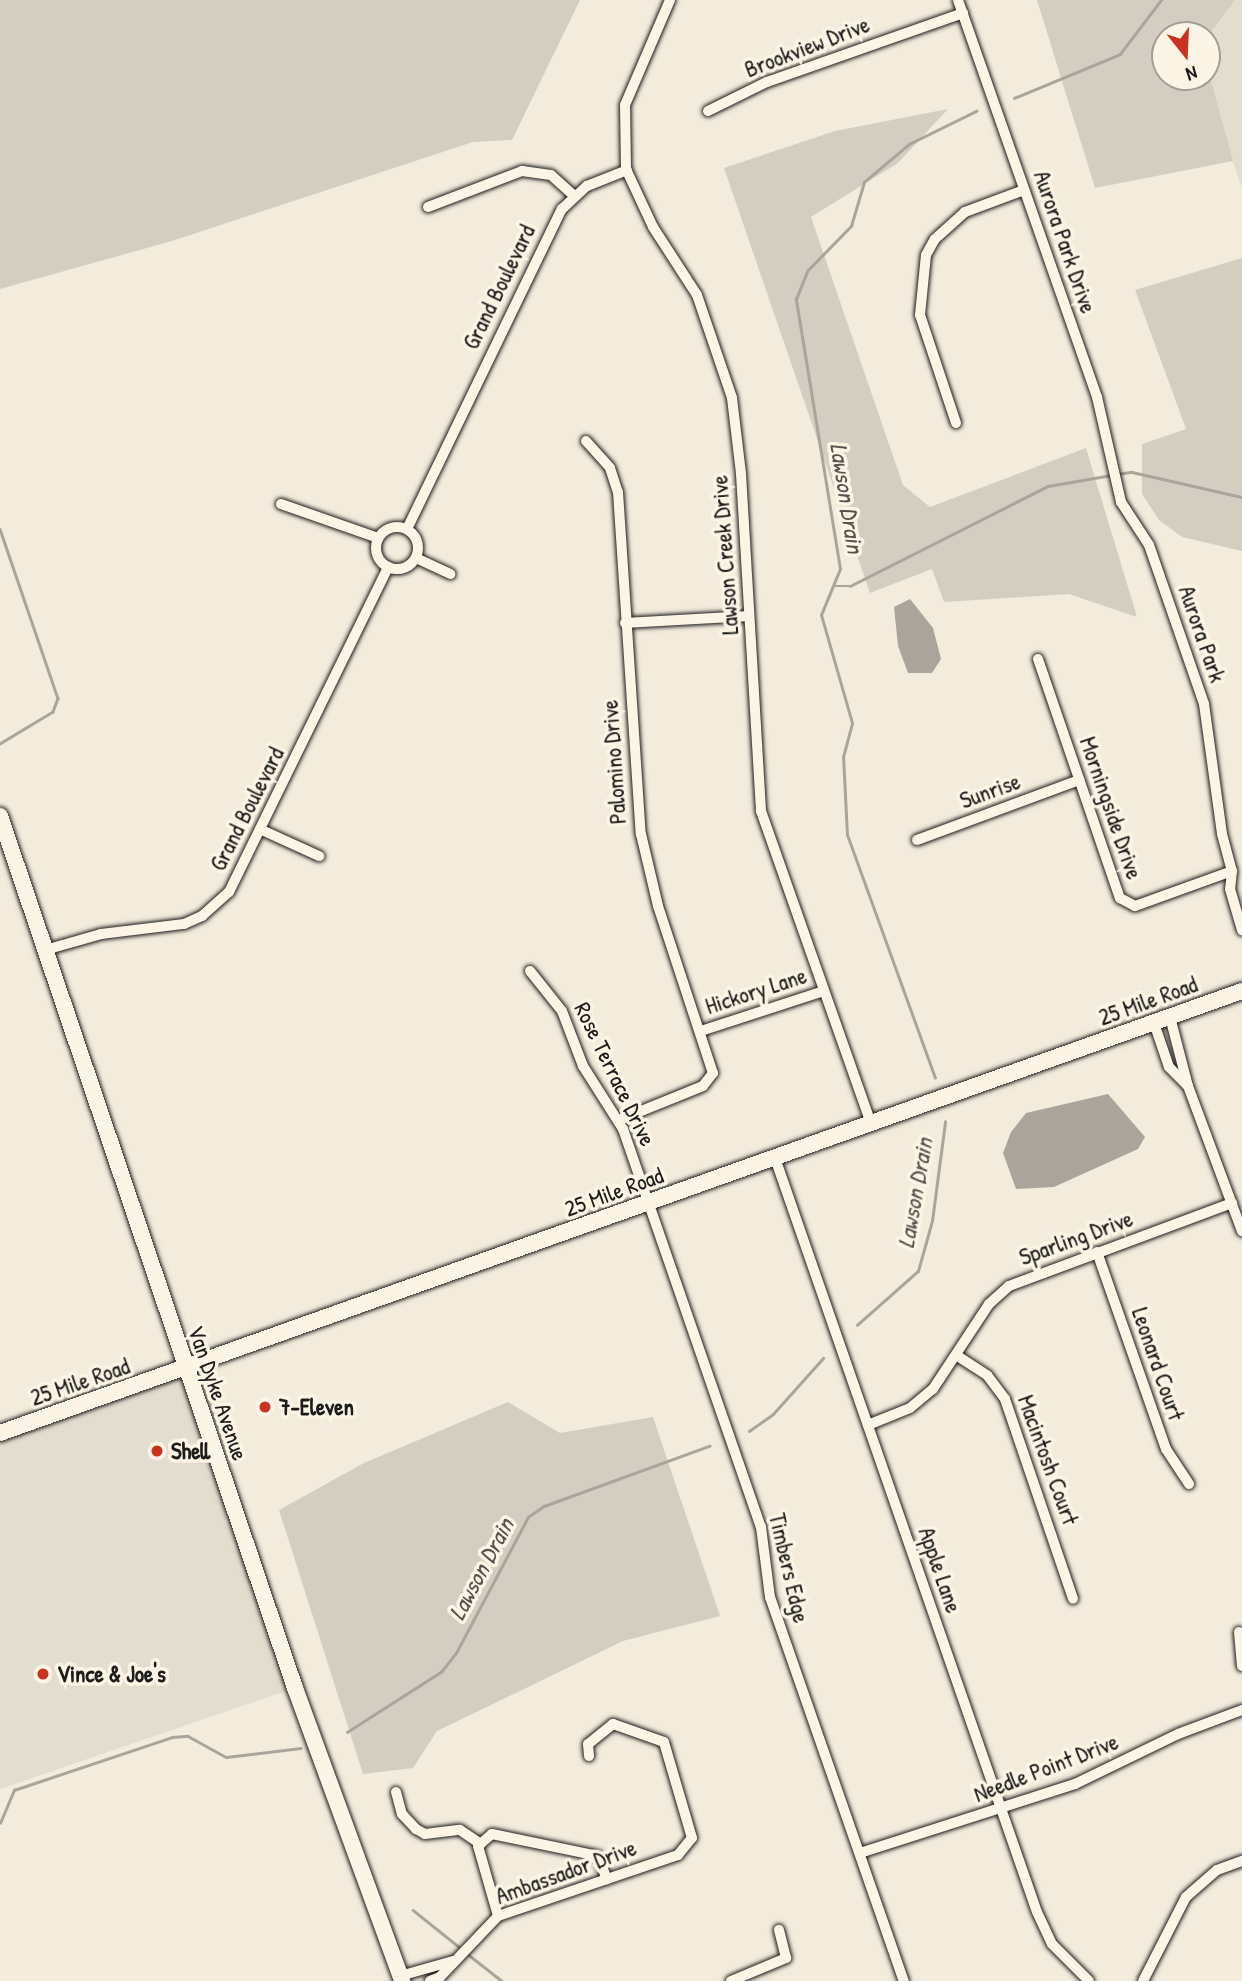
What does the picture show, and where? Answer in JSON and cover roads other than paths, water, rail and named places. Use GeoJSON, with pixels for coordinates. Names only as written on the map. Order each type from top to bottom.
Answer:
{"type":"FeatureCollection","features":[{"type":"Feature","properties":{"kind":"street","name":"Lawson Creek Drive"},"geometry":{"type":"LineString","coordinates":[[670,0],[625,105],[627,170],[653,227],[696,295],[732,398],[761,811],[871,1124]]}},
{"type":"Feature","properties":{"kind":"street","name":"Aurora Park Drive"},"geometry":{"type":"LineString","coordinates":[[957,0],[1097,397],[1121,502]]}},
{"type":"Feature","properties":{"kind":"street","name":"Brookview Drive"},"geometry":{"type":"LineString","coordinates":[[708,111],[766,82],[963,13]]}},
{"type":"Feature","properties":{"kind":"street","name":"Grand Boulevard"},"geometry":{"type":"LineString","coordinates":[[407,529],[542,245],[574,196],[606,177],[627,170]]}},
{"type":"Feature","properties":{"kind":"street"},"geometry":{"type":"LineString","coordinates":[[428,207],[522,171],[551,175],[574,196]]}},
{"type":"Feature","properties":{"kind":"street"},"geometry":{"type":"LineString","coordinates":[[956,423],[920,315],[926,255],[935,239],[965,212],[1024,190]]}},
{"type":"Feature","properties":{"kind":"street","name":"Palomino Drive"},"geometry":{"type":"LineString","coordinates":[[586,441],[615,478],[641,834],[658,906],[712,1064],[710,1079],[619,1120]]}},
{"type":"Feature","properties":{"kind":"street","name":"Aurora Park"},"geometry":{"type":"LineString","coordinates":[[1121,502],[1149,545],[1204,704],[1222,834],[1232,871],[1230,889],[1242,928]]}},
{"type":"Feature","properties":{"kind":"street"},"geometry":{"type":"LineString","coordinates":[[281,504],[378,538]]}},
{"type":"Feature","properties":{"kind":"street"},"geometry":{"type":"LineString","coordinates":[[378,538],[392,529],[407,529],[416,540],[416,558]]}},
{"type":"Feature","properties":{"kind":"street"},"geometry":{"type":"LineString","coordinates":[[378,538],[377,552],[388,567],[400,569],[416,558]]}},
{"type":"Feature","properties":{"kind":"street"},"geometry":{"type":"LineString","coordinates":[[416,558],[452,574]]}},
{"type":"Feature","properties":{"kind":"street","name":"Grand Boulevard"},"geometry":{"type":"LineString","coordinates":[[45,950],[101,934],[167,928],[202,916],[229,892],[262,830],[388,567]]}},
{"type":"Feature","properties":{"kind":"street"},"geometry":{"type":"LineString","coordinates":[[625,623],[749,615]]}},
{"type":"Feature","properties":{"kind":"street","name":"Morningside Drive"},"geometry":{"type":"LineString","coordinates":[[1038,659],[1120,898],[1135,906],[1232,871]]}},
{"type":"Feature","properties":{"kind":"street","name":"Sunrise"},"geometry":{"type":"LineString","coordinates":[[917,840],[1079,780]]}},
{"type":"Feature","properties":{"kind":"street","name":"Van Dyke Avenue"},"geometry":{"type":"LineString","coordinates":[[0,816],[186,1370],[401,1978]]}},
{"type":"Feature","properties":{"kind":"street"},"geometry":{"type":"LineString","coordinates":[[262,830],[319,856]]}},
{"type":"Feature","properties":{"kind":"street"},"geometry":{"type":"LineString","coordinates":[[1232,871],[1242,880]]}},
{"type":"Feature","properties":{"kind":"street","name":"Rose Terrace Drive"},"geometry":{"type":"LineString","coordinates":[[530,971],[556,1001],[583,1066],[619,1120],[648,1204]]}},
{"type":"Feature","properties":{"kind":"street","name":"Hickory Lane"},"geometry":{"type":"LineString","coordinates":[[701,1031],[824,991]]}},
{"type":"Feature","properties":{"kind":"street","name":"25 Mile Road"},"geometry":{"type":"LineString","coordinates":[[0,1433],[186,1370],[1242,991]]}},
{"type":"Feature","properties":{"kind":"street"},"geometry":{"type":"LineString","coordinates":[[1170,1017],[1188,1086],[1242,1231]]}},
{"type":"Feature","properties":{"kind":"street"},"geometry":{"type":"LineString","coordinates":[[1154,1023],[1169,1067],[1188,1086]]}},
{"type":"Feature","properties":{"kind":"street","name":"Apple Lane"},"geometry":{"type":"LineString","coordinates":[[775,1158],[1001,1810],[1052,1944],[1089,1981]]}},
{"type":"Feature","properties":{"kind":"street","name":"Sparling Drive"},"geometry":{"type":"LineString","coordinates":[[868,1425],[919,1402],[956,1355],[989,1304],[1009,1286],[1232,1203]]}},
{"type":"Feature","properties":{"kind":"street","name":"Timbers Edge"},"geometry":{"type":"LineString","coordinates":[[648,1204],[761,1527],[770,1597],[904,1981]]}},
{"type":"Feature","properties":{"kind":"street","name":"Leonard Court"},"geometry":{"type":"LineString","coordinates":[[1097,1252],[1166,1448],[1189,1485]]}},
{"type":"Feature","properties":{"kind":"street","name":"Macintosh Court"},"geometry":{"type":"LineString","coordinates":[[956,1355],[986,1375],[1005,1399],[1073,1599]]}},
{"type":"Feature","properties":{"kind":"street"},"geometry":{"type":"LineString","coordinates":[[1239,1632],[1242,1666]]}},
{"type":"Feature","properties":{"kind":"street","name":"Needle Point Drive"},"geometry":{"type":"LineString","coordinates":[[860,1853],[1001,1810],[1107,1772],[1178,1734],[1242,1710]]}},
{"type":"Feature","properties":{"kind":"street","name":"Ambassador Drive"},"geometry":{"type":"LineString","coordinates":[[430,1981],[440,1977],[498,1916],[678,1854],[692,1838],[692,1830],[664,1742],[614,1724],[588,1744],[589,1756]]}},
{"type":"Feature","properties":{"kind":"street"},"geometry":{"type":"LineString","coordinates":[[396,1792],[402,1814],[416,1829],[425,1834],[460,1830],[481,1844]]}},
{"type":"Feature","properties":{"kind":"street"},"geometry":{"type":"LineString","coordinates":[[498,1916],[480,1857],[481,1844],[492,1834],[598,1856],[607,1879]]}},
{"type":"Feature","properties":{"kind":"street"},"geometry":{"type":"LineString","coordinates":[[1143,1981],[1186,1897],[1217,1870],[1242,1861]]}},
{"type":"Feature","properties":{"kind":"street"},"geometry":{"type":"LineString","coordinates":[[731,1981],[750,1978],[786,1958],[779,1930]]}},
{"type":"Feature","properties":{"kind":"street","name":"Ambassador Drive"},"geometry":{"type":"LineString","coordinates":[[401,1978],[453,1961]]}},
{"type":"Feature","properties":{"kind":"waterway","name":"Lawson Drain"},"geometry":{"type":"LineString","coordinates":[[1014,98],[1120,54],[1161,0]]}},
{"type":"Feature","properties":{"kind":"waterway","name":"Lawson Drain"},"geometry":{"type":"LineString","coordinates":[[935,1078],[847,835],[843,757],[852,723],[821,615],[840,569],[796,299],[808,270],[851,226],[864,182],[909,144],[976,111]]}},
{"type":"Feature","properties":{"kind":"waterway"},"geometry":{"type":"LineString","coordinates":[[1117,474],[1132,472],[1242,497]]}},
{"type":"Feature","properties":{"kind":"waterway"},"geometry":{"type":"LineString","coordinates":[[834,586],[850,586],[1048,486],[1111,475]]}},
{"type":"Feature","properties":{"kind":"waterway"},"geometry":{"type":"LineString","coordinates":[[0,529],[58,698],[53,712],[0,744]]}},
{"type":"Feature","properties":{"kind":"waterway","name":"Lawson Drain"},"geometry":{"type":"LineString","coordinates":[[857,1325],[918,1271],[932,1221],[945,1122]]}},
{"type":"Feature","properties":{"kind":"waterway","name":"Lawson Drain"},"geometry":{"type":"LineString","coordinates":[[749,1431],[773,1414],[823,1358]]}},
{"type":"Feature","properties":{"kind":"waterway","name":"Lawson Drain"},"geometry":{"type":"LineString","coordinates":[[347,1732],[441,1672],[456,1653],[528,1517],[544,1506],[709,1446]]}},
{"type":"Feature","properties":{"kind":"waterway","name":"Lawson Drain"},"geometry":{"type":"LineString","coordinates":[[0,1823],[14,1790],[172,1737],[188,1736],[226,1757],[300,1748]]}},
{"type":"Feature","properties":{"kind":"waterway"},"geometry":{"type":"LineString","coordinates":[[413,1910],[458,1946]]}},
{"type":"Feature","properties":{"kind":"waterway"},"geometry":{"type":"LineString","coordinates":[[469,1955],[502,1981]]}},
{"type":"Feature","properties":{"kind":"place","name":"7-Eleven"},"geometry":{"type":"Point","coordinates":[265,1407]}},
{"type":"Feature","properties":{"kind":"place","name":"Shell"},"geometry":{"type":"Point","coordinates":[157,1451]}},
{"type":"Feature","properties":{"kind":"place","name":"Vince & Joe's"},"geometry":{"type":"Point","coordinates":[43,1674]}}]}
